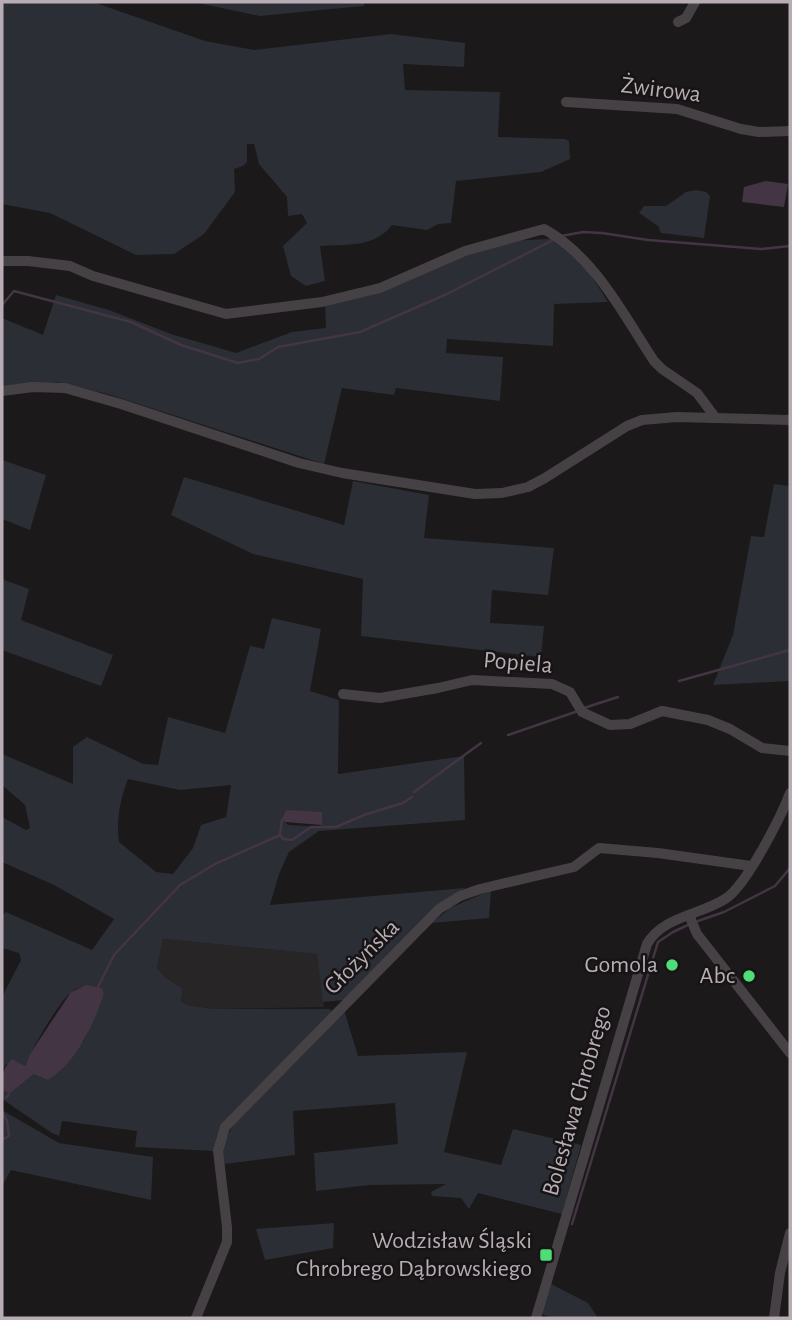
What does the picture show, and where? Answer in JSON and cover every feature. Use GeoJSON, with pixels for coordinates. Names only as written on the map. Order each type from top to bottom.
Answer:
{"type":"FeatureCollection","features":[{"type":"Feature","properties":{"kind":"street"},"geometry":{"type":"LineString","coordinates":[[678,22],[687,18],[695,2]]}},
{"type":"Feature","properties":{"kind":"street","name":"Żwirowa"},"geometry":{"type":"LineString","coordinates":[[566,102],[677,108],[741,129],[759,132],[790,131]]}},
{"type":"Feature","properties":{"kind":"street"},"geometry":{"type":"LineString","coordinates":[[2,261],[70,266],[93,276],[226,314],[322,302],[380,288],[465,251],[544,229],[587,264],[654,361],[697,393],[715,417]]}},
{"type":"Feature","properties":{"kind":"street"},"geometry":{"type":"LineString","coordinates":[[2,391],[33,387],[65,388],[299,463],[342,473],[475,494],[502,493],[528,486],[627,426],[642,420],[677,417],[790,420]]}},
{"type":"Feature","properties":{"kind":"street","name":"Popiela"},"geometry":{"type":"LineString","coordinates":[[343,694],[380,698],[472,680],[552,684],[570,692],[581,709],[610,725],[630,724],[662,712],[708,720],[730,729],[762,748],[790,751]]}},
{"type":"Feature","properties":{"kind":"street","name":"Bolesława Chrobrego"},"geometry":{"type":"LineString","coordinates":[[536,1318],[640,961],[653,934],[667,925],[692,922],[729,897],[770,837],[790,793]]}},
{"type":"Feature","properties":{"kind":"street","name":"Głożyńska"},"geometry":{"type":"LineString","coordinates":[[196,1318],[227,1242],[228,1227],[218,1152],[225,1127],[439,909],[460,896],[480,889],[574,867],[599,848],[751,866]]}},
{"type":"Feature","properties":{"kind":"street"},"geometry":{"type":"LineString","coordinates":[[692,922],[697,934],[790,1053]]}},
{"type":"Feature","properties":{"kind":"street"},"geometry":{"type":"LineString","coordinates":[[774,1318],[780,1273],[790,1233]]}},
{"type":"Feature","properties":{"kind":"shaded area"},"geometry":{"type":"Polygon","coordinates":[[[2,2],[93,2],[205,41],[254,50],[391,34],[465,43],[464,67],[403,64],[405,90],[500,92],[498,137],[565,139],[569,141],[570,159],[541,172],[456,181],[451,223],[438,224],[427,230],[392,225],[377,238],[368,241],[350,245],[320,246],[325,281],[306,286],[291,276],[283,246],[307,223],[302,214],[288,216],[287,197],[259,164],[254,144],[247,144],[247,162],[234,169],[235,192],[204,234],[174,254],[136,255],[50,213],[2,204],[2,2]]]}},
{"type":"Feature","properties":{"kind":"shaded area"},"geometry":{"type":"Polygon","coordinates":[[[193,2],[366,2],[363,6],[260,16],[193,2]]]}},
{"type":"Feature","properties":{"kind":"shaded area"},"geometry":{"type":"Polygon","coordinates":[[[766,181],[788,184],[784,207],[742,202],[744,187],[766,181]]]}},
{"type":"Feature","properties":{"kind":"shaded area"},"geometry":{"type":"Polygon","coordinates":[[[686,192],[706,192],[710,196],[704,238],[661,233],[658,226],[639,213],[644,206],[666,206],[686,192]]]}},
{"type":"Feature","properties":{"kind":"shaded area"},"geometry":{"type":"Polygon","coordinates":[[[551,236],[594,275],[592,277],[608,302],[554,304],[553,346],[447,339],[446,353],[503,357],[500,401],[396,388],[394,395],[342,388],[324,464],[111,395],[58,382],[2,387],[2,318],[43,335],[56,295],[236,353],[292,332],[326,328],[325,305],[486,242],[548,239],[551,236]]]}},
{"type":"Feature","properties":{"kind":"shaded area"},"geometry":{"type":"Polygon","coordinates":[[[2,460],[46,475],[30,530],[2,519],[2,460]]]}},
{"type":"Feature","properties":{"kind":"shaded area"},"geometry":{"type":"Polygon","coordinates":[[[184,477],[344,525],[353,481],[429,495],[424,538],[554,548],[548,595],[492,590],[490,623],[544,626],[541,657],[361,636],[363,579],[253,554],[171,515],[184,477]]]}},
{"type":"Feature","properties":{"kind":"shaded area"},"geometry":{"type":"Polygon","coordinates":[[[774,484],[790,486],[790,681],[713,685],[733,635],[751,536],[764,537],[774,484]]]}},
{"type":"Feature","properties":{"kind":"shaded area"},"geometry":{"type":"Polygon","coordinates":[[[2,579],[29,589],[21,620],[113,655],[101,686],[2,650],[2,579]]]}},
{"type":"Feature","properties":{"kind":"shaded area"},"geometry":{"type":"Polygon","coordinates":[[[272,618],[321,629],[310,691],[339,700],[338,774],[464,756],[465,820],[319,831],[289,852],[270,905],[465,888],[433,910],[345,1000],[323,1002],[317,954],[163,939],[157,968],[183,989],[181,1001],[187,1005],[215,1009],[329,1009],[334,1012],[231,1114],[214,1151],[135,1147],[137,1131],[62,1121],[59,1136],[52,1133],[2,1099],[2,1090],[9,1094],[84,1041],[104,994],[102,988],[98,987],[73,990],[38,1039],[25,1066],[6,1064],[2,1072],[2,997],[21,960],[19,953],[2,948],[2,916],[6,912],[92,950],[114,919],[54,885],[2,862],[2,817],[26,830],[30,828],[25,805],[2,785],[2,754],[73,784],[73,747],[87,737],[143,764],[158,765],[168,717],[225,733],[250,646],[264,649],[272,618]],[[128,779],[119,810],[119,842],[156,872],[173,874],[193,848],[201,825],[226,817],[231,785],[180,790],[128,779]],[[321,812],[285,822],[288,825],[321,827],[321,812]]]}},
{"type":"Feature","properties":{"kind":"shaded area"},"geometry":{"type":"Polygon","coordinates":[[[286,810],[322,812],[322,825],[285,822],[282,819],[286,810]]]}},
{"type":"Feature","properties":{"kind":"shaded area"},"geometry":{"type":"Polygon","coordinates":[[[491,890],[489,918],[432,923],[450,908],[491,890]]]}},
{"type":"Feature","properties":{"kind":"shaded area"},"geometry":{"type":"Polygon","coordinates":[[[163,939],[318,954],[324,1007],[215,1009],[187,1005],[181,1001],[183,989],[157,968],[163,939]]]}},
{"type":"Feature","properties":{"kind":"shaded area"},"geometry":{"type":"Polygon","coordinates":[[[86,985],[102,988],[104,994],[95,1018],[76,1053],[48,1080],[34,1074],[9,1094],[2,1090],[6,1066],[12,1059],[25,1066],[71,992],[86,985]]]}},
{"type":"Feature","properties":{"kind":"shaded area"},"geometry":{"type":"Polygon","coordinates":[[[344,1010],[358,1056],[467,1052],[444,1152],[501,1165],[513,1129],[581,1145],[562,1214],[478,1193],[469,1209],[461,1198],[432,1196],[431,1192],[446,1184],[370,1185],[316,1191],[314,1153],[398,1144],[395,1103],[293,1111],[295,1155],[225,1164],[222,1159],[223,1146],[234,1122],[344,1010]]]}},
{"type":"Feature","properties":{"kind":"shaded area"},"geometry":{"type":"Polygon","coordinates":[[[2,1110],[59,1143],[153,1157],[151,1200],[11,1170],[2,1186],[2,1110]]]}},
{"type":"Feature","properties":{"kind":"shaded area"},"geometry":{"type":"Polygon","coordinates":[[[334,1223],[333,1248],[265,1260],[256,1229],[334,1223]]]}},
{"type":"Feature","properties":{"kind":"shaded area"},"geometry":{"type":"Polygon","coordinates":[[[551,1284],[588,1303],[598,1318],[553,1318],[542,1314],[551,1284]]]}},
{"type":"Feature","properties":{"kind":"waterway"},"geometry":{"type":"LineString","coordinates":[[561,236],[583,232],[761,249],[790,246]]}},
{"type":"Feature","properties":{"kind":"waterway"},"geometry":{"type":"LineString","coordinates":[[2,305],[14,291],[131,322],[181,345],[238,363],[259,359],[278,347],[360,332],[447,294],[555,239]]}},
{"type":"Feature","properties":{"kind":"waterway"},"geometry":{"type":"LineString","coordinates":[[679,681],[790,650]]}},
{"type":"Feature","properties":{"kind":"waterway"},"geometry":{"type":"LineString","coordinates":[[584,708],[618,697]]}},
{"type":"Feature","properties":{"kind":"waterway"},"geometry":{"type":"LineString","coordinates":[[508,735],[578,711]]}},
{"type":"Feature","properties":{"kind":"waterway"},"geometry":{"type":"LineString","coordinates":[[414,792],[481,743]]}},
{"type":"Feature","properties":{"kind":"waterway"},"geometry":{"type":"LineString","coordinates":[[98,987],[114,955],[180,885],[215,864],[280,835],[283,839],[292,840],[311,827],[336,827],[403,803],[412,797]]}},
{"type":"Feature","properties":{"kind":"waterway"},"geometry":{"type":"LineString","coordinates":[[280,835],[282,819]]}},
{"type":"Feature","properties":{"kind":"waterway"},"geometry":{"type":"LineString","coordinates":[[695,922],[724,912],[775,886],[790,868]]}},
{"type":"Feature","properties":{"kind":"waterway"},"geometry":{"type":"LineString","coordinates":[[572,1224],[658,942],[688,925]]}},
{"type":"Feature","properties":{"kind":"waterway"},"geometry":{"type":"LineString","coordinates":[[6,1098],[9,1094]]}},
{"type":"Feature","properties":{"kind":"waterway"},"geometry":{"type":"LineString","coordinates":[[2,1112],[7,1121],[9,1136],[2,1140]]}},
{"type":"Feature","properties":{"kind":"place","name":"Gomola"},"geometry":{"type":"Point","coordinates":[672,965]}},
{"type":"Feature","properties":{"kind":"place","name":"Abc"},"geometry":{"type":"Point","coordinates":[749,976]}},
{"type":"Feature","properties":{"kind":"place","name":"Wodzisław Śląski Chrobrego Dąbrowskiego"},"geometry":{"type":"Point","coordinates":[546,1255]}}]}
